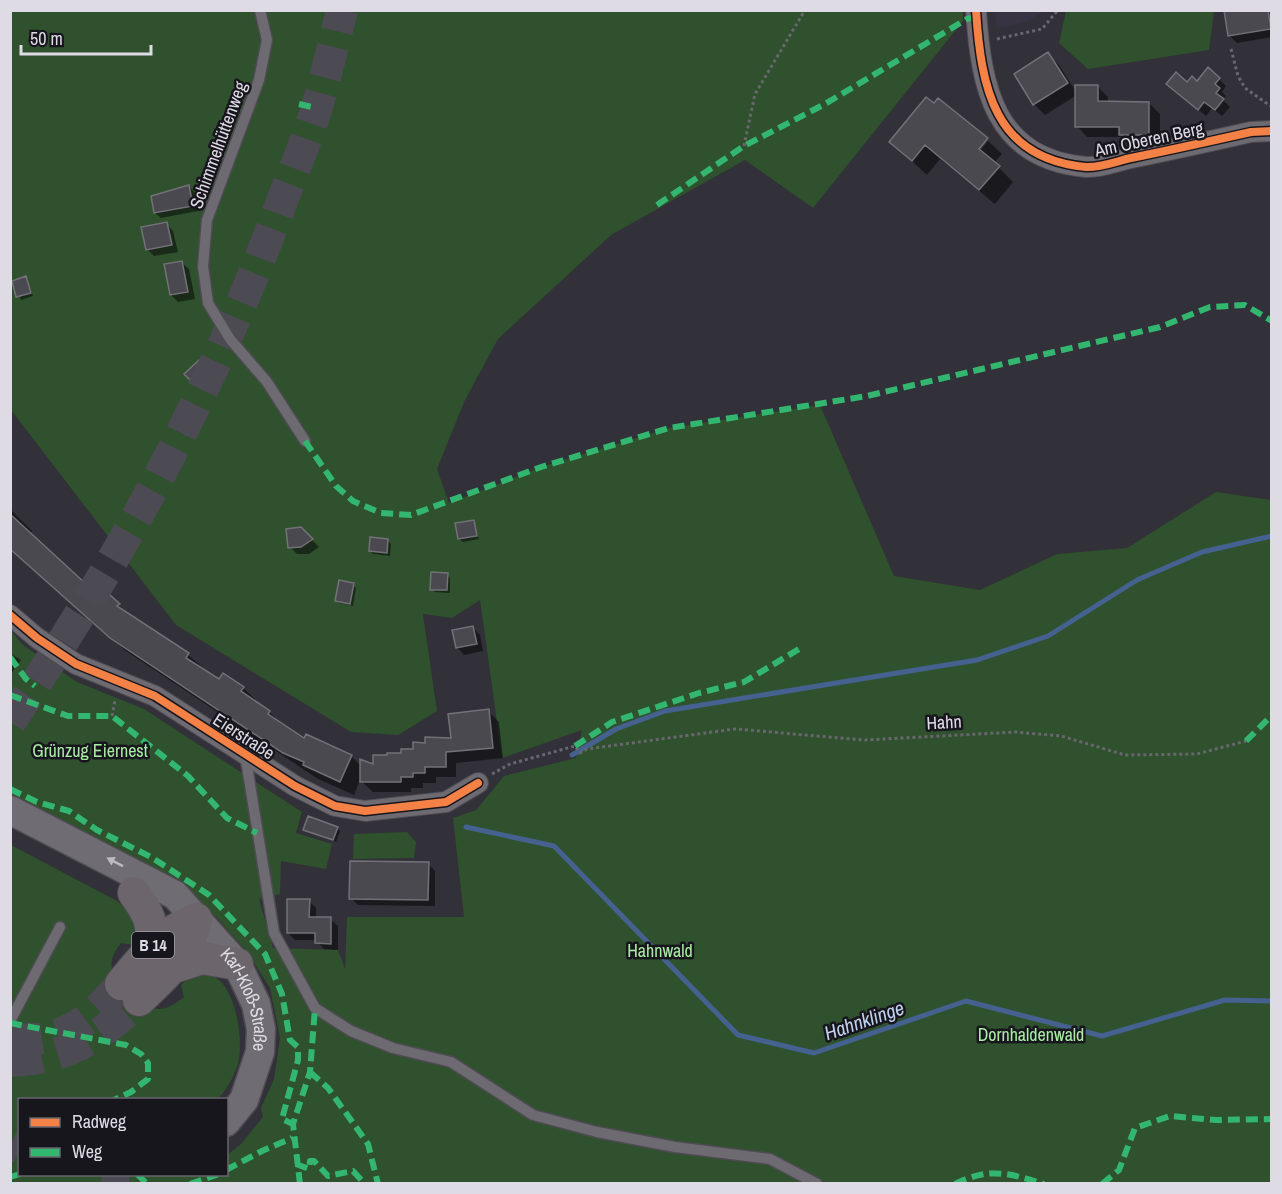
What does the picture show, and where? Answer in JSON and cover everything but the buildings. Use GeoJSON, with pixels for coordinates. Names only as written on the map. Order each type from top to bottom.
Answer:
{"type":"FeatureCollection","features":[{"type":"Feature","properties":{"kind":"main road","name":"Karl-Kloß-Straße"},"geometry":{"type":"LineString","coordinates":[[10,810],[175,895],[237,964],[256,1004],[261,1029],[260,1052],[244,1100],[228,1120]]}},
{"type":"Feature","properties":{"kind":"main road","name":"Karl-Kloß-Straße"},"geometry":{"type":"LineString","coordinates":[[10,831],[134,893],[196,920]]}},
{"type":"Feature","properties":{"kind":"main road","name":"B 14"},"geometry":{"type":"LineString","coordinates":[[134,893],[149,914],[162,957]]}},
{"type":"Feature","properties":{"kind":"main road","name":"B 14"},"geometry":{"type":"LineString","coordinates":[[130,992],[162,957],[175,928],[196,920]]}},
{"type":"Feature","properties":{"kind":"main road","name":"B 14"},"geometry":{"type":"LineString","coordinates":[[162,957],[202,958],[237,964]]}},
{"type":"Feature","properties":{"kind":"street","name":"Am Oberen Berg"},"geometry":{"type":"LineString","coordinates":[[976,10],[983,79],[997,115],[1016,138],[1044,157],[1088,167],[1251,132],[1272,131]]}},
{"type":"Feature","properties":{"kind":"street","name":"Eierstraße"},"geometry":{"type":"LineString","coordinates":[[10,615],[37,638],[76,664],[155,696],[295,786],[334,806],[365,811],[446,802],[478,783]]}},
{"type":"Feature","properties":{"kind":"lane","name":"Schimmelhüttenweg"},"geometry":{"type":"LineString","coordinates":[[260,10],[267,40],[259,81],[207,220],[203,266],[208,303],[230,339],[267,382],[305,441]]}},
{"type":"Feature","properties":{"kind":"lane"},"geometry":{"type":"LineString","coordinates":[[245,754],[274,933],[315,1008],[351,1031],[393,1047],[452,1062],[533,1114],[576,1127],[664,1145],[770,1159],[817,1184]]}},
{"type":"Feature","properties":{"kind":"lane"},"geometry":{"type":"LineString","coordinates":[[10,1021],[60,927]]}},
{"type":"Feature","properties":{"kind":"path"},"geometry":{"type":"LineString","coordinates":[[744,146],[755,94],[805,10]]}},
{"type":"Feature","properties":{"kind":"path"},"geometry":{"type":"LineString","coordinates":[[978,42],[1042,28],[1058,10]]}},
{"type":"Feature","properties":{"kind":"path"},"geometry":{"type":"LineString","coordinates":[[1231,49],[1238,75],[1245,88],[1272,107]]}},
{"type":"Feature","properties":{"kind":"shaded area"},"geometry":{"type":"Polygon","coordinates":[[[995,10],[1044,11],[1027,22],[996,28],[995,10]]]}},
{"type":"Feature","properties":{"kind":"green space"},"geometry":{"type":"Polygon","coordinates":[[[11,11],[963,11],[963,21],[813,208],[745,160],[611,235],[498,339],[465,400],[437,469],[449,503],[541,467],[669,428],[820,405],[894,576],[980,590],[1057,554],[1127,548],[1216,492],[1271,500],[1271,1183],[11,1183],[11,845],[117,901],[136,917],[142,931],[134,945],[121,943],[112,959],[112,966],[117,978],[143,1003],[155,1009],[169,1007],[184,997],[181,985],[197,975],[211,975],[222,983],[231,997],[240,1034],[237,1067],[219,1098],[18,1098],[18,1176],[228,1176],[228,1154],[241,1144],[263,1117],[261,1108],[274,1079],[280,1038],[270,988],[247,952],[217,918],[184,891],[11,801],[11,631],[23,645],[77,682],[144,709],[302,812],[296,833],[332,844],[326,869],[281,861],[280,894],[259,899],[273,948],[338,950],[345,969],[347,917],[464,917],[453,818],[476,810],[504,776],[576,758],[582,730],[502,758],[480,600],[452,618],[423,614],[437,711],[398,735],[351,732],[176,625],[11,410],[11,11]]]}},
{"type":"Feature","properties":{"kind":"green space"},"geometry":{"type":"Polygon","coordinates":[[[1066,11],[1214,11],[1209,50],[1088,69],[1059,43],[1066,11]]]}},
{"type":"Feature","properties":{"kind":"green space"},"geometry":{"type":"Polygon","coordinates":[[[407,832],[416,842],[414,858],[353,859],[354,834],[407,832]]]}},
{"type":"Feature","properties":{"kind":"waterway"},"geometry":{"type":"LineString","coordinates":[[572,755],[616,729],[665,711],[977,660],[1048,636],[1137,580],[1202,552],[1272,536]]}},
{"type":"Feature","properties":{"kind":"waterway","name":"Hahnklinge"},"geometry":{"type":"LineString","coordinates":[[466,827],[554,846],[738,1035],[814,1053],[966,1001],[1102,1036],[1225,1000],[1272,1001]]}},
{"type":"Feature","properties":{"kind":"tunnel"},"geometry":{"type":"LineString","coordinates":[[10,722],[128,534],[195,405],[255,271],[305,143],[317,107],[342,10]]}},
{"type":"Feature","properties":{"kind":"tunnel"},"geometry":{"type":"LineString","coordinates":[[10,1038],[45,1038],[74,1028],[98,1009],[121,984]]}},
{"type":"Feature","properties":{"kind":"tunnel"},"geometry":{"type":"LineString","coordinates":[[10,1061],[49,1056],[81,1044],[110,1025],[139,1000]]}},
{"type":"Feature","properties":{"kind":"tunnel"},"geometry":{"type":"LineString","coordinates":[[10,1145],[18,1149]]}},
{"type":"Feature","properties":{"kind":"tunnel"},"geometry":{"type":"LineString","coordinates":[[121,1176],[134,1176]]}},
{"type":"Feature","properties":{"kind":"marked path"},"geometry":{"type":"LineString","coordinates":[[657,205],[744,146],[825,104],[967,19],[976,17]]}},
{"type":"Feature","properties":{"kind":"marked path"},"geometry":{"type":"LineString","coordinates":[[299,104],[316,108]]}},
{"type":"Feature","properties":{"kind":"marked path"},"geometry":{"type":"LineString","coordinates":[[305,441],[336,486],[353,501],[381,513],[411,515],[541,467],[669,428],[867,396],[1160,327],[1210,307],[1245,305],[1272,321]]}},
{"type":"Feature","properties":{"kind":"marked path"},"geometry":{"type":"LineString","coordinates":[[575,746],[612,722],[699,693],[744,682],[799,649]]}},
{"type":"Feature","properties":{"kind":"marked path"},"geometry":{"type":"LineString","coordinates":[[10,657],[26,679],[35,686]]}},
{"type":"Feature","properties":{"kind":"marked path"},"geometry":{"type":"LineString","coordinates":[[10,695],[68,716],[112,716],[188,776],[227,818],[257,833]]}},
{"type":"Feature","properties":{"kind":"marked path"},"geometry":{"type":"LineString","coordinates":[[1246,741],[1272,715]]}},
{"type":"Feature","properties":{"kind":"marked path"},"geometry":{"type":"LineString","coordinates":[[10,789],[37,802],[69,811],[97,830],[151,857],[209,895],[265,954],[282,994],[290,1040],[298,1047],[298,1060],[282,1119],[293,1124]]}},
{"type":"Feature","properties":{"kind":"marked path"},"geometry":{"type":"LineString","coordinates":[[300,1184],[293,1124],[310,1072],[315,1008]]}},
{"type":"Feature","properties":{"kind":"marked path"},"geometry":{"type":"LineString","coordinates":[[10,1023],[126,1045],[141,1054],[148,1063],[148,1079],[131,1092],[118,1098]]}},
{"type":"Feature","properties":{"kind":"marked path"},"geometry":{"type":"LineString","coordinates":[[310,1072],[328,1088],[368,1144],[378,1184]]}},
{"type":"Feature","properties":{"kind":"marked path"},"geometry":{"type":"LineString","coordinates":[[1102,1184],[1119,1170],[1135,1128],[1170,1116],[1216,1120],[1272,1119]]}},
{"type":"Feature","properties":{"kind":"marked path"},"geometry":{"type":"LineString","coordinates":[[228,1169],[292,1138]]}},
{"type":"Feature","properties":{"kind":"marked path"},"geometry":{"type":"LineString","coordinates":[[296,1164],[309,1169],[310,1161],[314,1161],[328,1176],[353,1171],[365,1184]]}},
{"type":"Feature","properties":{"kind":"marked path"},"geometry":{"type":"LineString","coordinates":[[955,1184],[978,1175],[989,1174],[1009,1175],[1044,1184]]}},
{"type":"Feature","properties":{"kind":"marked path"},"geometry":{"type":"LineString","coordinates":[[10,1177],[18,1175]]}},
{"type":"Feature","properties":{"kind":"marked path"},"geometry":{"type":"LineString","coordinates":[[139,1176],[147,1184]]}},
{"type":"Feature","properties":{"kind":"marked path"},"geometry":{"type":"LineString","coordinates":[[190,1184],[213,1176]]}},
{"type":"Feature","properties":{"kind":"cycle path"},"geometry":{"type":"LineString","coordinates":[[976,10],[982,66],[998,114],[1012,134],[1031,150],[1055,161],[1086,167],[1097,166],[1251,132],[1272,131]]}},
{"type":"Feature","properties":{"kind":"cycle path"},"geometry":{"type":"LineString","coordinates":[[10,615],[37,638],[76,664],[155,696],[295,786],[335,806],[365,811],[446,802],[478,783]]}},
{"type":"Feature","properties":{"kind":"park label","name":"Grünzug Eiernest"},"geometry":{"type":"Point","coordinates":[90,750]}},
{"type":"Feature","properties":{"kind":"park label","name":"Hahnwald"},"geometry":{"type":"Point","coordinates":[660,950]}},
{"type":"Feature","properties":{"kind":"park label","name":"Dornhaldenwald"},"geometry":{"type":"Point","coordinates":[1031,1034]}}]}
